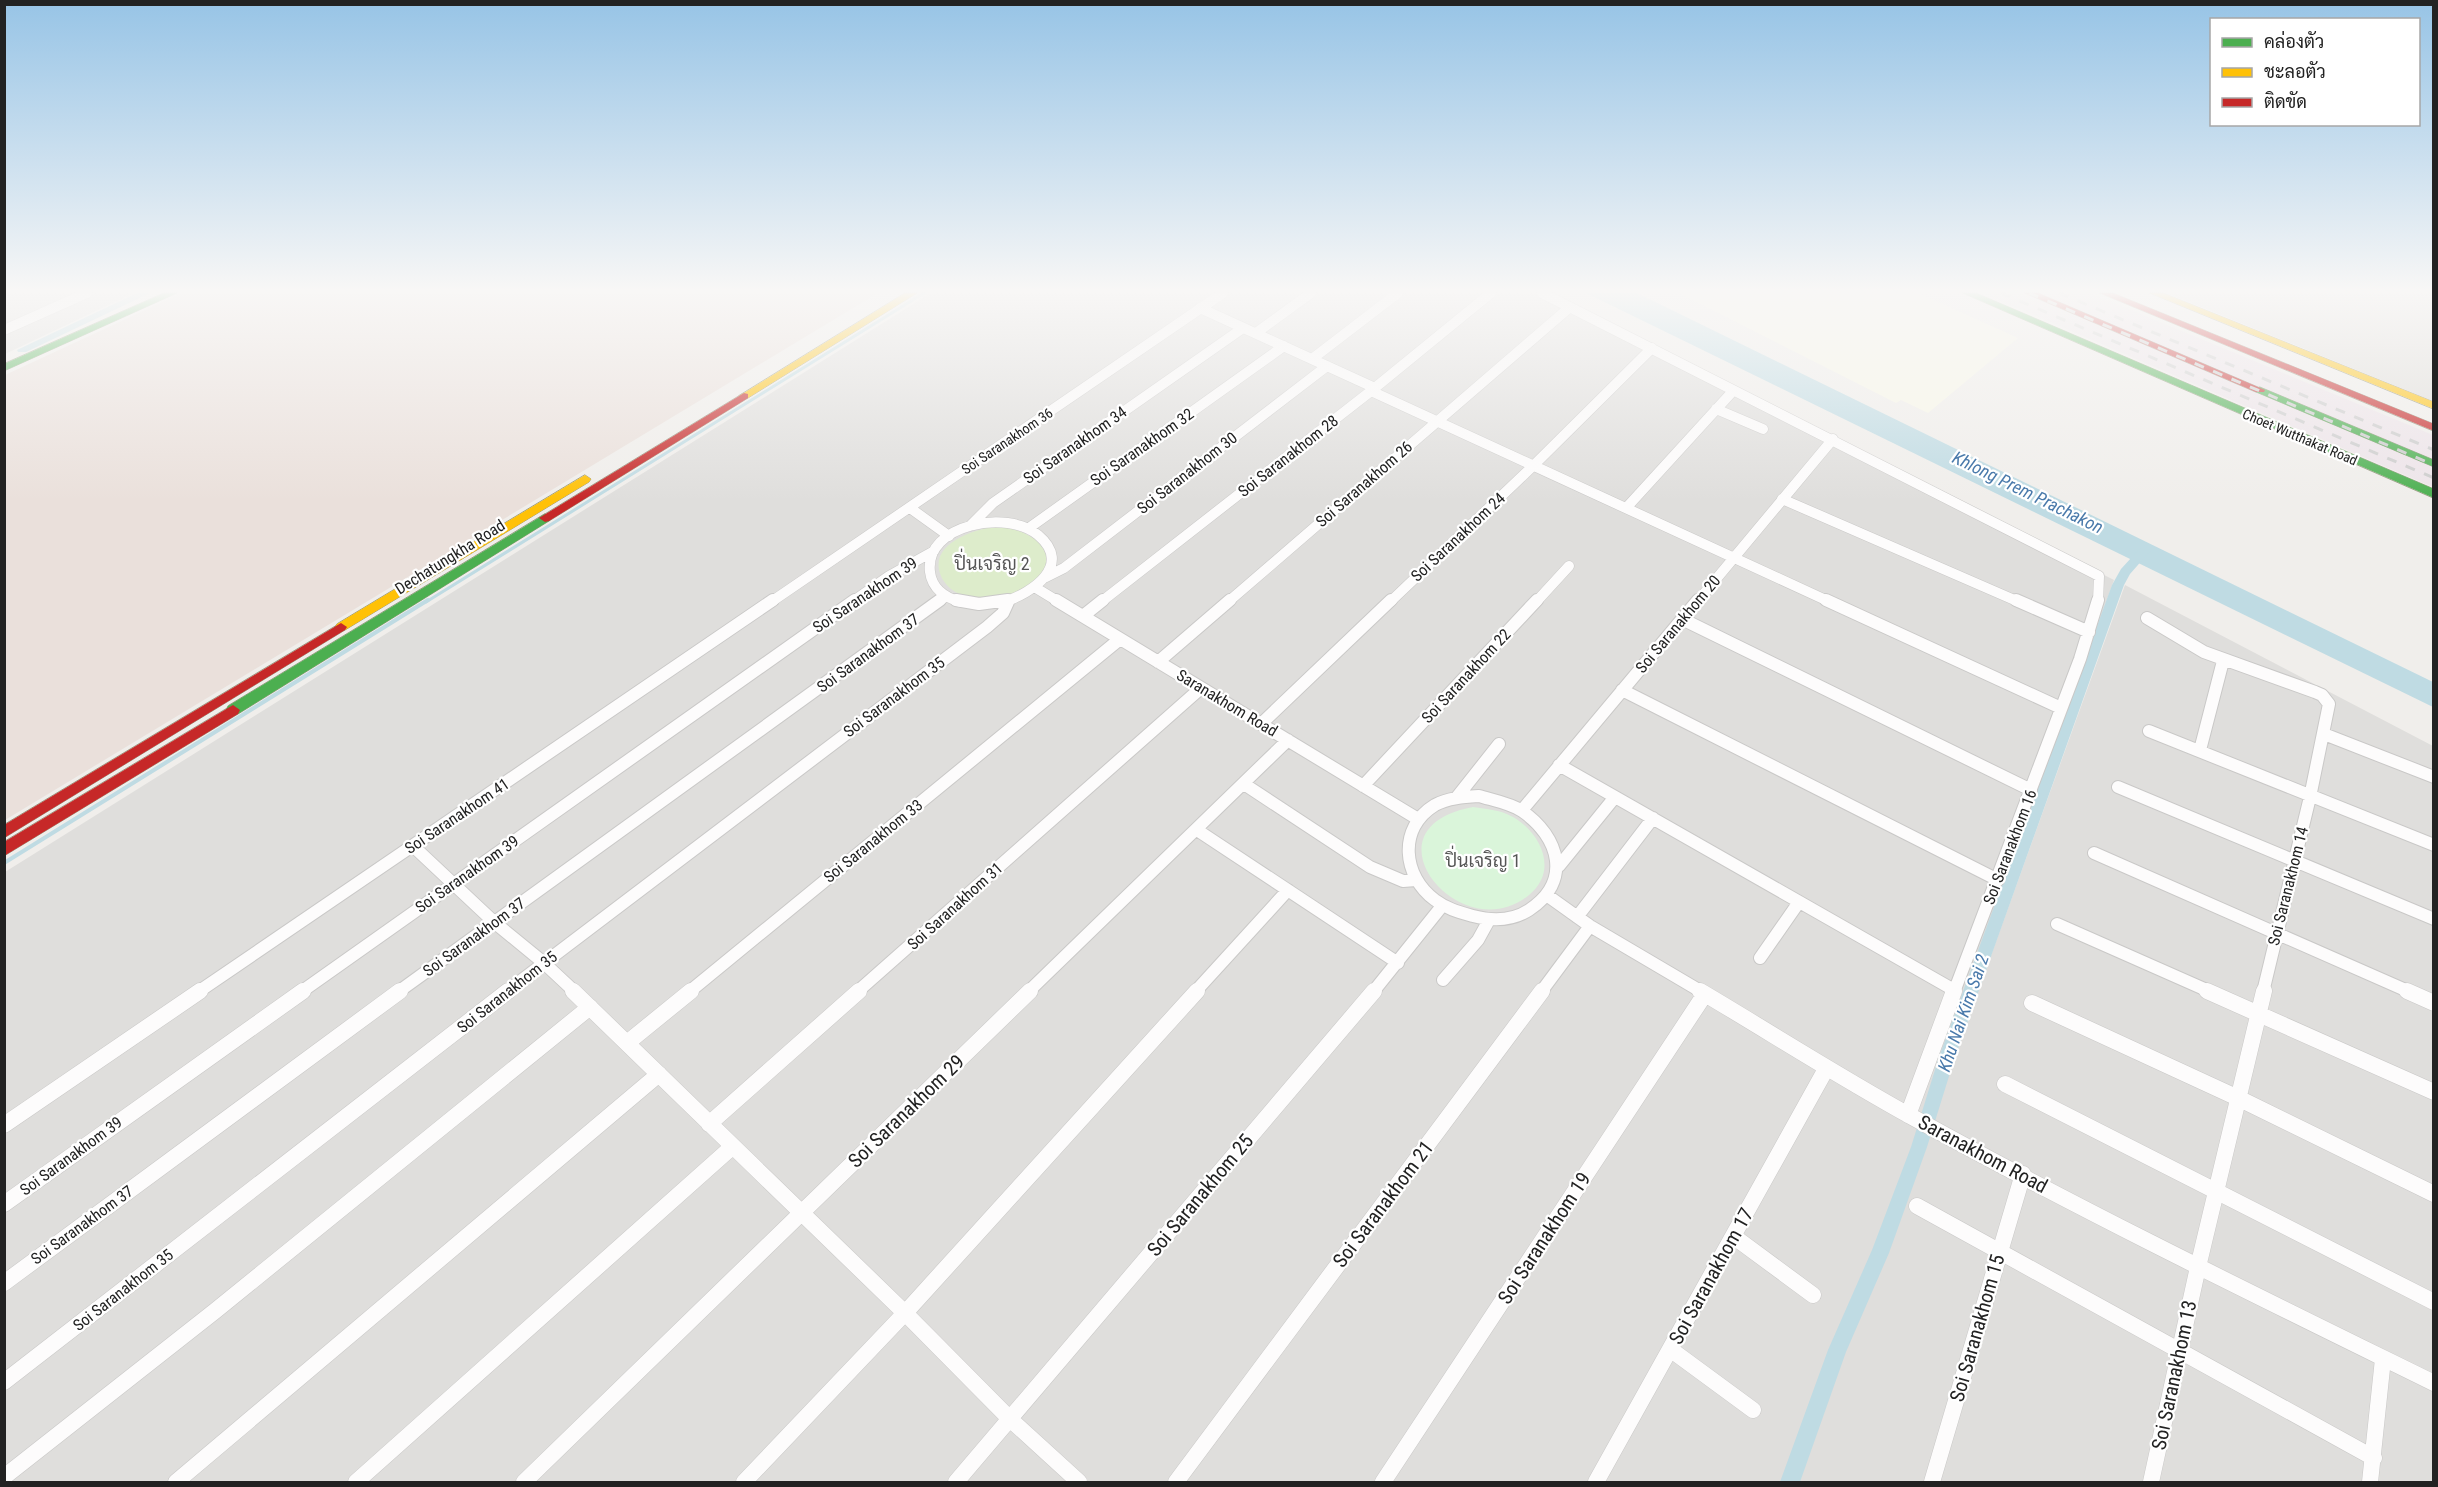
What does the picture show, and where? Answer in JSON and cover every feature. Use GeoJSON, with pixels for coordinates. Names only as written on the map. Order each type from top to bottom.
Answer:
{"type":"FeatureCollection","features":[{"type":"Feature","properties":{"kind":"main road","name":"Dechatungkha Road"},"geometry":{"type":"LineString","coordinates":[[4,850],[632,458],[780,362]]}},
{"type":"Feature","properties":{"kind":"main road","name":"Dechatungkha Road"},"geometry":{"type":"LineString","coordinates":[[4,832],[148,744],[794,362]]}},
{"type":"Feature","properties":{"kind":"main road","name":"Choet Wutthakat Road"},"geometry":{"type":"LineString","coordinates":[[2129,362],[2433,494]]}},
{"type":"Feature","properties":{"kind":"main road"},"geometry":{"type":"LineString","coordinates":[[2194,362],[2433,464]]}},
{"type":"Feature","properties":{"kind":"main road"},"geometry":{"type":"LineString","coordinates":[[2206,362],[2433,459]]}},
{"type":"Feature","properties":{"kind":"main road"},"geometry":{"type":"LineString","coordinates":[[2274,362],[2433,428]]}},
{"type":"Feature","properties":{"kind":"main road"},"geometry":{"type":"LineString","coordinates":[[2286,362],[2433,423]]}},
{"type":"Feature","properties":{"kind":"main road"},"geometry":{"type":"LineString","coordinates":[[2307,362],[2433,414]]}},
{"type":"Feature","properties":{"kind":"main road"},"geometry":{"type":"LineString","coordinates":[[2326,362],[2433,406]]}},
{"type":"Feature","properties":{"kind":"main road"},"geometry":{"type":"LineString","coordinates":[[148,744],[157,756]]}},
{"type":"Feature","properties":{"kind":"street","name":"Soi Saranakhom 36"},"geometry":{"type":"LineString","coordinates":[[910,508],[1121,362]]}},
{"type":"Feature","properties":{"kind":"street","name":"Soi Saranakhom 34"},"geometry":{"type":"LineString","coordinates":[[970,526],[993,503],[1194,362]]}},
{"type":"Feature","properties":{"kind":"street","name":"Soi Saranakhom 32"},"geometry":{"type":"LineString","coordinates":[[1029,528],[1261,362]]}},
{"type":"Feature","properties":{"kind":"street"},"geometry":{"type":"LineString","coordinates":[[1319,362],[1534,465],[2061,708]]}},
{"type":"Feature","properties":{"kind":"street","name":"Soi Saranakhom 28"},"geometry":{"type":"LineString","coordinates":[[1083,616],[1406,362]]}},
{"type":"Feature","properties":{"kind":"street","name":"Soi Saranakhom 26"},"geometry":{"type":"LineString","coordinates":[[1158,662],[1505,362]]}},
{"type":"Feature","properties":{"kind":"street","name":"Soi Saranakhom 24"},"geometry":{"type":"LineString","coordinates":[[1261,724],[1534,465],[1637,362]]}},
{"type":"Feature","properties":{"kind":"street"},"geometry":{"type":"LineString","coordinates":[[1679,362],[1833,439]]}},
{"type":"Feature","properties":{"kind":"street","name":"Soi Saranakhom 30"},"geometry":{"type":"LineString","coordinates":[[1046,577],[1064,568],[1326,366]]}},
{"type":"Feature","properties":{"kind":"street"},"geometry":{"type":"LineString","coordinates":[[1627,507],[1733,391]]}},
{"type":"Feature","properties":{"kind":"street"},"geometry":{"type":"LineString","coordinates":[[1716,410],[1763,429]]}},
{"type":"Feature","properties":{"kind":"street","name":"Soi Saranakhom 20"},"geometry":{"type":"LineString","coordinates":[[1522,810],[1833,439]]}},
{"type":"Feature","properties":{"kind":"street","name":"Soi Saranakhom 16"},"geometry":{"type":"LineString","coordinates":[[1833,439],[2099,576],[2102,585],[2089,632],[1998,880],[1954,990],[1912,1117]]}},
{"type":"Feature","properties":{"kind":"street"},"geometry":{"type":"LineString","coordinates":[[1782,499],[2089,632]]}},
{"type":"Feature","properties":{"kind":"street"},"geometry":{"type":"LineString","coordinates":[[910,508],[949,536]]}},
{"type":"Feature","properties":{"kind":"street","name":"Soi Saranakhom 41"},"geometry":{"type":"LineString","coordinates":[[4,1125],[910,508]]}},
{"type":"Feature","properties":{"kind":"street"},"geometry":{"type":"LineString","coordinates":[[1001,522],[1029,528],[1042,537],[1050,549],[1052,563],[1046,577],[1036,588],[1008,602],[975,605],[946,596],[936,587],[930,575],[929,563],[934,551],[949,536],[970,526],[1001,522]]}},
{"type":"Feature","properties":{"kind":"street","name":"Soi Saranakhom 39"},"geometry":{"type":"LineString","coordinates":[[4,1204],[454,882],[890,576],[934,551]]}},
{"type":"Feature","properties":{"kind":"street","name":"Soi Saranakhom 22"},"geometry":{"type":"LineString","coordinates":[[1364,786],[1569,566]]}},
{"type":"Feature","properties":{"kind":"street","name":"Saranakhom Road"},"geometry":{"type":"LineString","coordinates":[[1036,588],[1418,819]]}},
{"type":"Feature","properties":{"kind":"street","name":"Soi Saranakhom 37"},"geometry":{"type":"LineString","coordinates":[[4,1283],[494,922],[946,596]]}},
{"type":"Feature","properties":{"kind":"street","name":"Soi Saranakhom 35"},"geometry":{"type":"LineString","coordinates":[[4,1382],[544,963],[987,627],[1003,614],[1008,602]]}},
{"type":"Feature","properties":{"kind":"street","name":"Soi Saranakhom 14"},"geometry":{"type":"LineString","coordinates":[[2147,618],[2185,643],[2223,661],[2322,695],[2330,704],[2295,863],[2198,1267]]}},
{"type":"Feature","properties":{"kind":"street"},"geometry":{"type":"LineString","coordinates":[[1682,619],[2031,790]]}},
{"type":"Feature","properties":{"kind":"street","name":"Soi Saranakhom 33"},"geometry":{"type":"LineString","coordinates":[[627,1042],[1120,639]]}},
{"type":"Feature","properties":{"kind":"street"},"geometry":{"type":"LineString","coordinates":[[2200,750],[2223,661]]}},
{"type":"Feature","properties":{"kind":"street","name":"Soi Saranakhom 31"},"geometry":{"type":"LineString","coordinates":[[709,1124],[1201,688]]}},
{"type":"Feature","properties":{"kind":"street"},"geometry":{"type":"LineString","coordinates":[[1622,690],[1998,880]]}},
{"type":"Feature","properties":{"kind":"street"},"geometry":{"type":"LineString","coordinates":[[2149,731],[2433,845]]}},
{"type":"Feature","properties":{"kind":"street"},"geometry":{"type":"LineString","coordinates":[[2324,734],[2433,777]]}},
{"type":"Feature","properties":{"kind":"street","name":"Soi Saranakhom 29"},"geometry":{"type":"LineString","coordinates":[[524,1482],[1288,740]]}},
{"type":"Feature","properties":{"kind":"street"},"geometry":{"type":"LineString","coordinates":[[1457,797],[1499,744]]}},
{"type":"Feature","properties":{"kind":"street"},"geometry":{"type":"LineString","coordinates":[[1559,765],[1954,990]]}},
{"type":"Feature","properties":{"kind":"street"},"geometry":{"type":"LineString","coordinates":[[1244,784],[1370,867],[1403,881],[1416,880]]}},
{"type":"Feature","properties":{"kind":"street"},"geometry":{"type":"LineString","coordinates":[[2118,788],[2433,920]]}},
{"type":"Feature","properties":{"kind":"street"},"geometry":{"type":"LineString","coordinates":[[1479,796],[1502,800],[1522,810],[1542,825],[1555,845],[1559,866],[1556,882],[1548,896],[1533,910],[1512,918],[1489,920],[1465,916],[1442,906],[1427,894],[1416,880],[1409,864],[1407,848],[1410,833],[1418,819],[1435,805],[1457,797],[1479,796]]}},
{"type":"Feature","properties":{"kind":"street"},"geometry":{"type":"LineString","coordinates":[[1559,866],[1615,797]]}},
{"type":"Feature","properties":{"kind":"street","name":"Soi Saranakhom 21"},"geometry":{"type":"LineString","coordinates":[[1176,1482],[1583,922],[1653,818]]}},
{"type":"Feature","properties":{"kind":"street"},"geometry":{"type":"LineString","coordinates":[[1197,830],[1398,963]]}},
{"type":"Feature","properties":{"kind":"street"},"geometry":{"type":"LineString","coordinates":[[413,846],[454,882],[494,922],[544,963],[627,1042],[732,1147],[905,1313],[1010,1419],[1079,1482]]}},
{"type":"Feature","properties":{"kind":"street"},"geometry":{"type":"LineString","coordinates":[[2094,853],[2433,1003]]}},
{"type":"Feature","properties":{"kind":"street"},"geometry":{"type":"LineString","coordinates":[[744,1482],[905,1313],[1288,890]]}},
{"type":"Feature","properties":{"kind":"street","name":"Saranakhom Road"},"geometry":{"type":"LineString","coordinates":[[1548,896],[1583,922],[1826,1070],[1934,1130],[2023,1174],[2198,1267],[2433,1383]]}},
{"type":"Feature","properties":{"kind":"street"},"geometry":{"type":"LineString","coordinates":[[1760,958],[1799,902]]}},
{"type":"Feature","properties":{"kind":"street","name":"Soi Saranakhom 25"},"geometry":{"type":"LineString","coordinates":[[956,1482],[1398,963],[1442,906]]}},
{"type":"Feature","properties":{"kind":"street"},"geometry":{"type":"LineString","coordinates":[[1443,980],[1478,940],[1489,920]]}},
{"type":"Feature","properties":{"kind":"street"},"geometry":{"type":"LineString","coordinates":[[2057,924],[2433,1092]]}},
{"type":"Feature","properties":{"kind":"street","name":"Soi Saranakhom 19"},"geometry":{"type":"LineString","coordinates":[[1383,1482],[1704,994]]}},
{"type":"Feature","properties":{"kind":"street"},"geometry":{"type":"LineString","coordinates":[[2032,1003],[2238,1098],[2433,1194]]}},
{"type":"Feature","properties":{"kind":"street"},"geometry":{"type":"LineString","coordinates":[[4,1477],[215,1311],[590,1007]]}},
{"type":"Feature","properties":{"kind":"street","name":"Soi Saranakhom 17"},"geometry":{"type":"LineString","coordinates":[[1597,1482],[1826,1070]]}},
{"type":"Feature","properties":{"kind":"street"},"geometry":{"type":"LineString","coordinates":[[176,1482],[659,1074]]}},
{"type":"Feature","properties":{"kind":"street"},"geometry":{"type":"LineString","coordinates":[[2005,1084],[2433,1302]]}},
{"type":"Feature","properties":{"kind":"street"},"geometry":{"type":"LineString","coordinates":[[356,1482],[732,1147]]}},
{"type":"Feature","properties":{"kind":"street","name":"Soi Saranakhom 15"},"geometry":{"type":"LineString","coordinates":[[1932,1482],[2023,1174]]}},
{"type":"Feature","properties":{"kind":"street"},"geometry":{"type":"LineString","coordinates":[[1917,1206],[2374,1458]]}},
{"type":"Feature","properties":{"kind":"street"},"geometry":{"type":"LineString","coordinates":[[1733,1236],[1813,1295]]}},
{"type":"Feature","properties":{"kind":"street","name":"Soi Saranakhom 13"},"geometry":{"type":"LineString","coordinates":[[2151,1482],[2198,1267]]}},
{"type":"Feature","properties":{"kind":"street"},"geometry":{"type":"LineString","coordinates":[[1670,1349],[1753,1410]]}},
{"type":"Feature","properties":{"kind":"street"},"geometry":{"type":"LineString","coordinates":[[2370,1482],[2383,1359]]}},
{"type":"Feature","properties":{"kind":"shaded area"},"geometry":{"type":"Polygon","coordinates":[[[32,362],[763,362],[5,820],[5,375],[32,362]]]}},
{"type":"Feature","properties":{"kind":"shaded area"},"geometry":{"type":"Polygon","coordinates":[[[820,362],[1684,362],[2114,580],[1924,1107],[1934,1113],[2125,585],[2433,746],[2433,1482],[5,1482],[5,872],[820,362]]]}},
{"type":"Feature","properties":{"kind":"shaded area"},"geometry":{"type":"Polygon","coordinates":[[[1816,362],[1989,362],[1928,413],[1901,400],[1896,403],[1816,362]]]}},
{"type":"Feature","properties":{"kind":"shaded area"},"geometry":{"type":"Polygon","coordinates":[[[2144,362],[2258,362],[2433,435],[2433,487],[2144,362]]]}},
{"type":"Feature","properties":{"kind":"shaded area"},"geometry":{"type":"Polygon","coordinates":[[[2338,362],[2433,362],[2433,401],[2338,362]]]}},
{"type":"Feature","properties":{"kind":"green space"},"geometry":{"type":"Polygon","coordinates":[[[998,526],[1022,532],[1040,544],[1046,552],[1046,562],[1042,572],[1032,583],[1022,589],[997,598],[970,597],[948,586],[941,576],[939,564],[941,555],[947,546],[967,534],[998,526]]]}},
{"type":"Feature","properties":{"kind":"green space"},"geometry":{"type":"Polygon","coordinates":[[[1473,807],[1499,811],[1513,817],[1532,833],[1543,853],[1545,864],[1538,885],[1529,895],[1503,908],[1476,908],[1452,897],[1433,880],[1423,859],[1424,837],[1440,819],[1473,807]]]}},
{"type":"Feature","properties":{"kind":"water","name":"Khlong Prem Prachakon"},"geometry":{"type":"Polygon","coordinates":[[[1728,362],[1779,362],[2433,682],[2433,707],[1728,362]]]}},
{"type":"Feature","properties":{"kind":"waterway"},"geometry":{"type":"LineString","coordinates":[[426,602],[812,362]]}},
{"type":"Feature","properties":{"kind":"waterway","name":"Khu Nai Kim Sai 2"},"geometry":{"type":"LineString","coordinates":[[1790,1482],[1837,1350],[1880,1253],[1919,1147],[1947,1057],[2092,653],[2118,585],[2125,572],[2146,549]]}},
{"type":"Feature","properties":{"kind":"waterway"},"geometry":{"type":"LineString","coordinates":[[4,863],[428,600]]}},
{"type":"Feature","properties":{"kind":"railway"},"geometry":{"type":"LineString","coordinates":[[2163,362],[2434,478]]}},
{"type":"Feature","properties":{"kind":"railway"},"geometry":{"type":"LineString","coordinates":[[2192,362],[2434,465]]}},
{"type":"Feature","properties":{"kind":"railway"},"geometry":{"type":"LineString","coordinates":[[2225,362],[2434,450]]}},
{"type":"Feature","properties":{"kind":"traffic: fast"},"geometry":{"type":"LineString","coordinates":[[4,368],[17,362]]}},
{"type":"Feature","properties":{"kind":"traffic: fast"},"geometry":{"type":"LineString","coordinates":[[2129,362],[2434,494]]}},
{"type":"Feature","properties":{"kind":"traffic: fast"},"geometry":{"type":"LineString","coordinates":[[2260,390],[2434,464]]}},
{"type":"Feature","properties":{"kind":"traffic: fast"},"geometry":{"type":"LineString","coordinates":[[233,710],[545,518]]}},
{"type":"Feature","properties":{"kind":"traffic: slow"},"geometry":{"type":"LineString","coordinates":[[744,396],[799,362]]}},
{"type":"Feature","properties":{"kind":"traffic: slow"},"geometry":{"type":"LineString","coordinates":[[2326,362],[2434,406]]}},
{"type":"Feature","properties":{"kind":"traffic: slow"},"geometry":{"type":"LineString","coordinates":[[341,627],[585,479]]}},
{"type":"Feature","properties":{"kind":"traffic: jam"},"geometry":{"type":"LineString","coordinates":[[2195,362],[2260,390]]}},
{"type":"Feature","properties":{"kind":"traffic: jam"},"geometry":{"type":"LineString","coordinates":[[2274,362],[2434,428]]}},
{"type":"Feature","properties":{"kind":"traffic: jam"},"geometry":{"type":"LineString","coordinates":[[545,518],[744,396]]}},
{"type":"Feature","properties":{"kind":"traffic: jam"},"geometry":{"type":"LineString","coordinates":[[4,832],[341,627]]}},
{"type":"Feature","properties":{"kind":"traffic: jam"},"geometry":{"type":"LineString","coordinates":[[4,850],[233,710]]}},
{"type":"Feature","properties":{"kind":"district","name":"ปิ่นเจริญ 2"},"geometry":{"type":"Point","coordinates":[992,563]}},
{"type":"Feature","properties":{"kind":"district","name":"ปิ่นเจริญ 1"},"geometry":{"type":"Point","coordinates":[1483,860]}}]}
